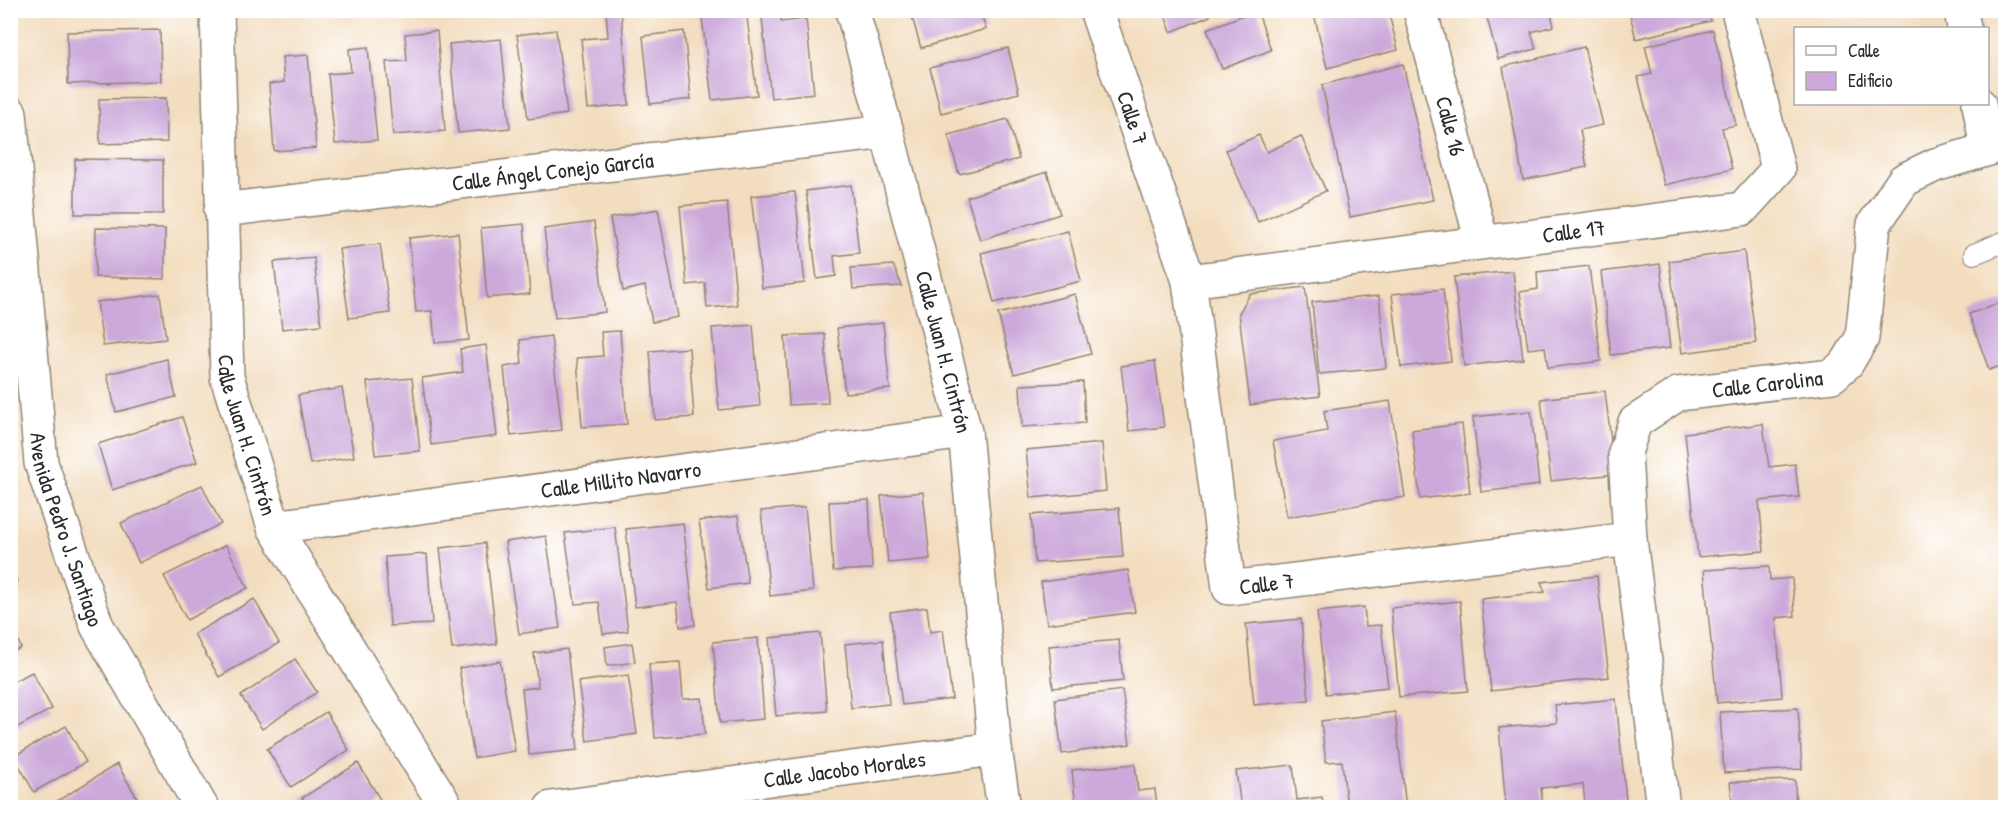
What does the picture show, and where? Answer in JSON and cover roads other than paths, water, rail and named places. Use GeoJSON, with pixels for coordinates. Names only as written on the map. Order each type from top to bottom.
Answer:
{"type":"FeatureCollection","features":[{"type":"Feature","properties":{"kind":"street","name":"Calle Juan H. Cintrón"},"geometry":{"type":"LineString","coordinates":[[217,10],[227,377],[274,527],[447,807]]}},
{"type":"Feature","properties":{"kind":"street","name":"Calle Juan H. Cintrón"},"geometry":{"type":"LineString","coordinates":[[852,10],[887,132],[965,432],[995,748],[1004,807]]}},
{"type":"Feature","properties":{"kind":"street","name":"Calle 7"},"geometry":{"type":"LineString","coordinates":[[1096,10],[1189,281],[1229,588],[1630,539]]}},
{"type":"Feature","properties":{"kind":"street","name":"Calle 16"},"geometry":{"type":"LineString","coordinates":[[1420,10],[1482,242]]}},
{"type":"Feature","properties":{"kind":"street","name":"Calle 17"},"geometry":{"type":"LineString","coordinates":[[1189,281],[1743,209],[1778,169],[1738,10]]}},
{"type":"Feature","properties":{"kind":"street"},"geometry":{"type":"LineString","coordinates":[[1960,10],[1964,27]]}},
{"type":"Feature","properties":{"kind":"street"},"geometry":{"type":"LineString","coordinates":[[1979,105],[1996,146]]}},
{"type":"Feature","properties":{"kind":"street","name":"Avenida Pedro J. Santiago"},"geometry":{"type":"LineString","coordinates":[[10,113],[41,463],[97,626],[202,807]]}},
{"type":"Feature","properties":{"kind":"street","name":"Calle Ángel Conejo García"},"geometry":{"type":"LineString","coordinates":[[221,210],[887,132]]}},
{"type":"Feature","properties":{"kind":"street","name":"Calle Carolina"},"geometry":{"type":"LineString","coordinates":[[1630,539],[1625,453],[1635,422],[1678,394],[1832,376],[1847,363],[1862,338],[1875,224],[1904,180],[1935,165],[1996,146]]}},
{"type":"Feature","properties":{"kind":"street","name":"Calle Millito Navarro"},"geometry":{"type":"LineString","coordinates":[[274,527],[965,432]]}},
{"type":"Feature","properties":{"kind":"street"},"geometry":{"type":"LineString","coordinates":[[1630,539],[1663,807]]}},
{"type":"Feature","properties":{"kind":"street","name":"Calle Jacobo Morales"},"geometry":{"type":"LineString","coordinates":[[551,807],[995,748]]}},
{"type":"Feature","properties":{"kind":"lane"},"geometry":{"type":"LineString","coordinates":[[1974,254],[2006,241]]}}]}
